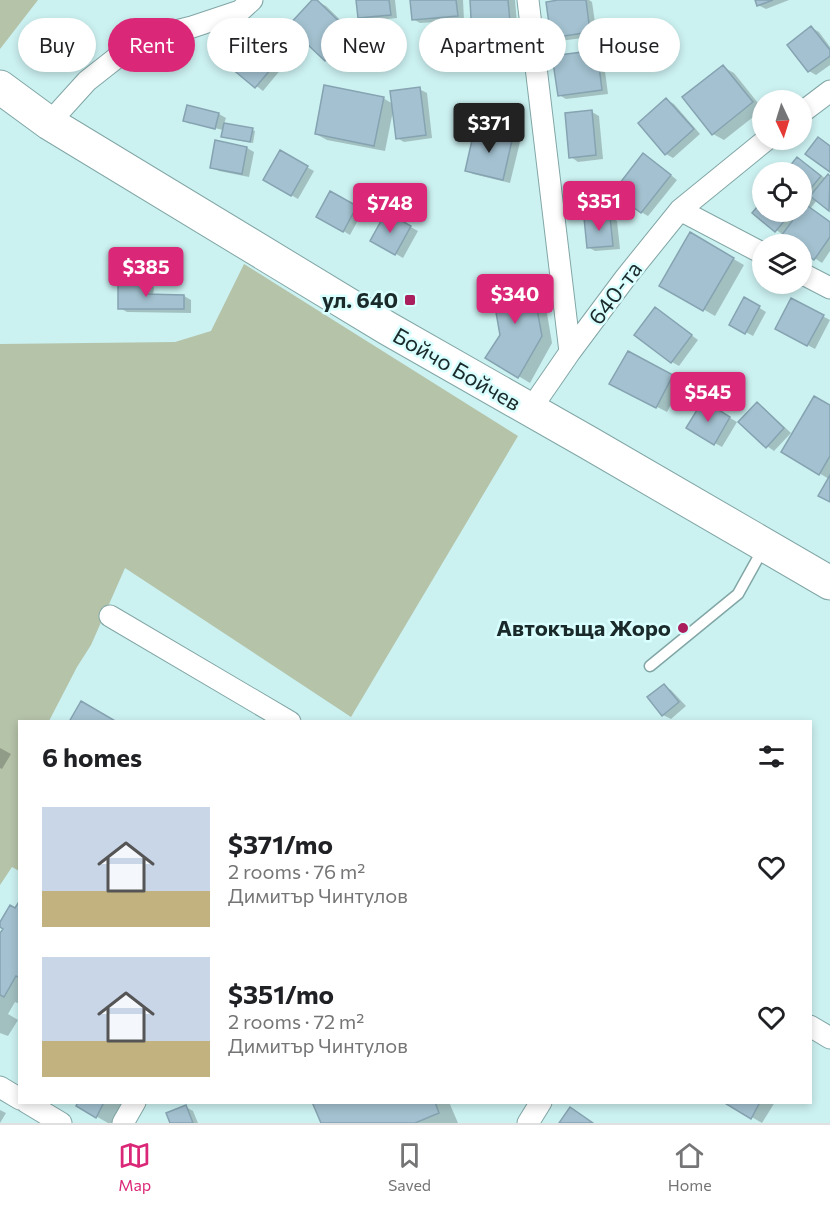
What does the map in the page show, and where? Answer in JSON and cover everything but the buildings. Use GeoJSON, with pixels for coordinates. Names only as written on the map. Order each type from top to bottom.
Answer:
{"type":"FeatureCollection","features":[{"type":"Feature","properties":{"kind":"highway","name":"Бойчо Бойчев"},"geometry":{"type":"LineString","coordinates":[[0,87],[49,123],[387,328],[830,582]]}},
{"type":"Feature","properties":{"kind":"street"},"geometry":{"type":"LineString","coordinates":[[49,123],[87,81],[115,59],[148,38],[192,27],[240,11],[252,0]]}},
{"type":"Feature","properties":{"kind":"street"},"geometry":{"type":"LineString","coordinates":[[528,0],[570,352]]}},
{"type":"Feature","properties":{"kind":"street"},"geometry":{"type":"LineString","coordinates":[[812,105],[830,91]]}},
{"type":"Feature","properties":{"kind":"street","name":"640-та"},"geometry":{"type":"LineString","coordinates":[[530,410],[570,352],[680,210],[754,150]]}},
{"type":"Feature","properties":{"kind":"street"},"geometry":{"type":"LineString","coordinates":[[680,210],[752,248]]}},
{"type":"Feature","properties":{"kind":"street"},"geometry":{"type":"LineString","coordinates":[[812,279],[830,288]]}},
{"type":"Feature","properties":{"kind":"street"},"geometry":{"type":"LineString","coordinates":[[110,616],[287,720]]}},
{"type":"Feature","properties":{"kind":"street"},"geometry":{"type":"LineString","coordinates":[[812,1027],[830,1038]]}},
{"type":"Feature","properties":{"kind":"street"},"geometry":{"type":"LineString","coordinates":[[0,1088],[18,1098]]}},
{"type":"Feature","properties":{"kind":"street"},"geometry":{"type":"LineString","coordinates":[[29,1104],[61,1123]]}},
{"type":"Feature","properties":{"kind":"street"},"geometry":{"type":"LineString","coordinates":[[123,1123],[134,1104]]}},
{"type":"Feature","properties":{"kind":"street"},"geometry":{"type":"LineString","coordinates":[[528,1123],[540,1104]]}},
{"type":"Feature","properties":{"kind":"lane"},"geometry":{"type":"LineString","coordinates":[[650,666],[738,594],[766,545]]}},
{"type":"Feature","properties":{"kind":"green space"},"geometry":{"type":"Polygon","coordinates":[[[0,0],[38,0],[24,18],[18,18],[18,26],[0,49],[0,0]]]}},
{"type":"Feature","properties":{"kind":"green space"},"geometry":{"type":"Polygon","coordinates":[[[244,264],[518,436],[351,717],[125,568],[91,645],[50,720],[18,720],[18,870],[12,867],[0,885],[0,344],[175,342],[211,331],[244,264]]]}},
{"type":"Feature","properties":{"kind":"place","name":"ул. 640"},"geometry":{"type":"Point","coordinates":[410,300]}},
{"type":"Feature","properties":{"kind":"place","name":"Автокъща Жоро"},"geometry":{"type":"Point","coordinates":[683,628]}}]}
